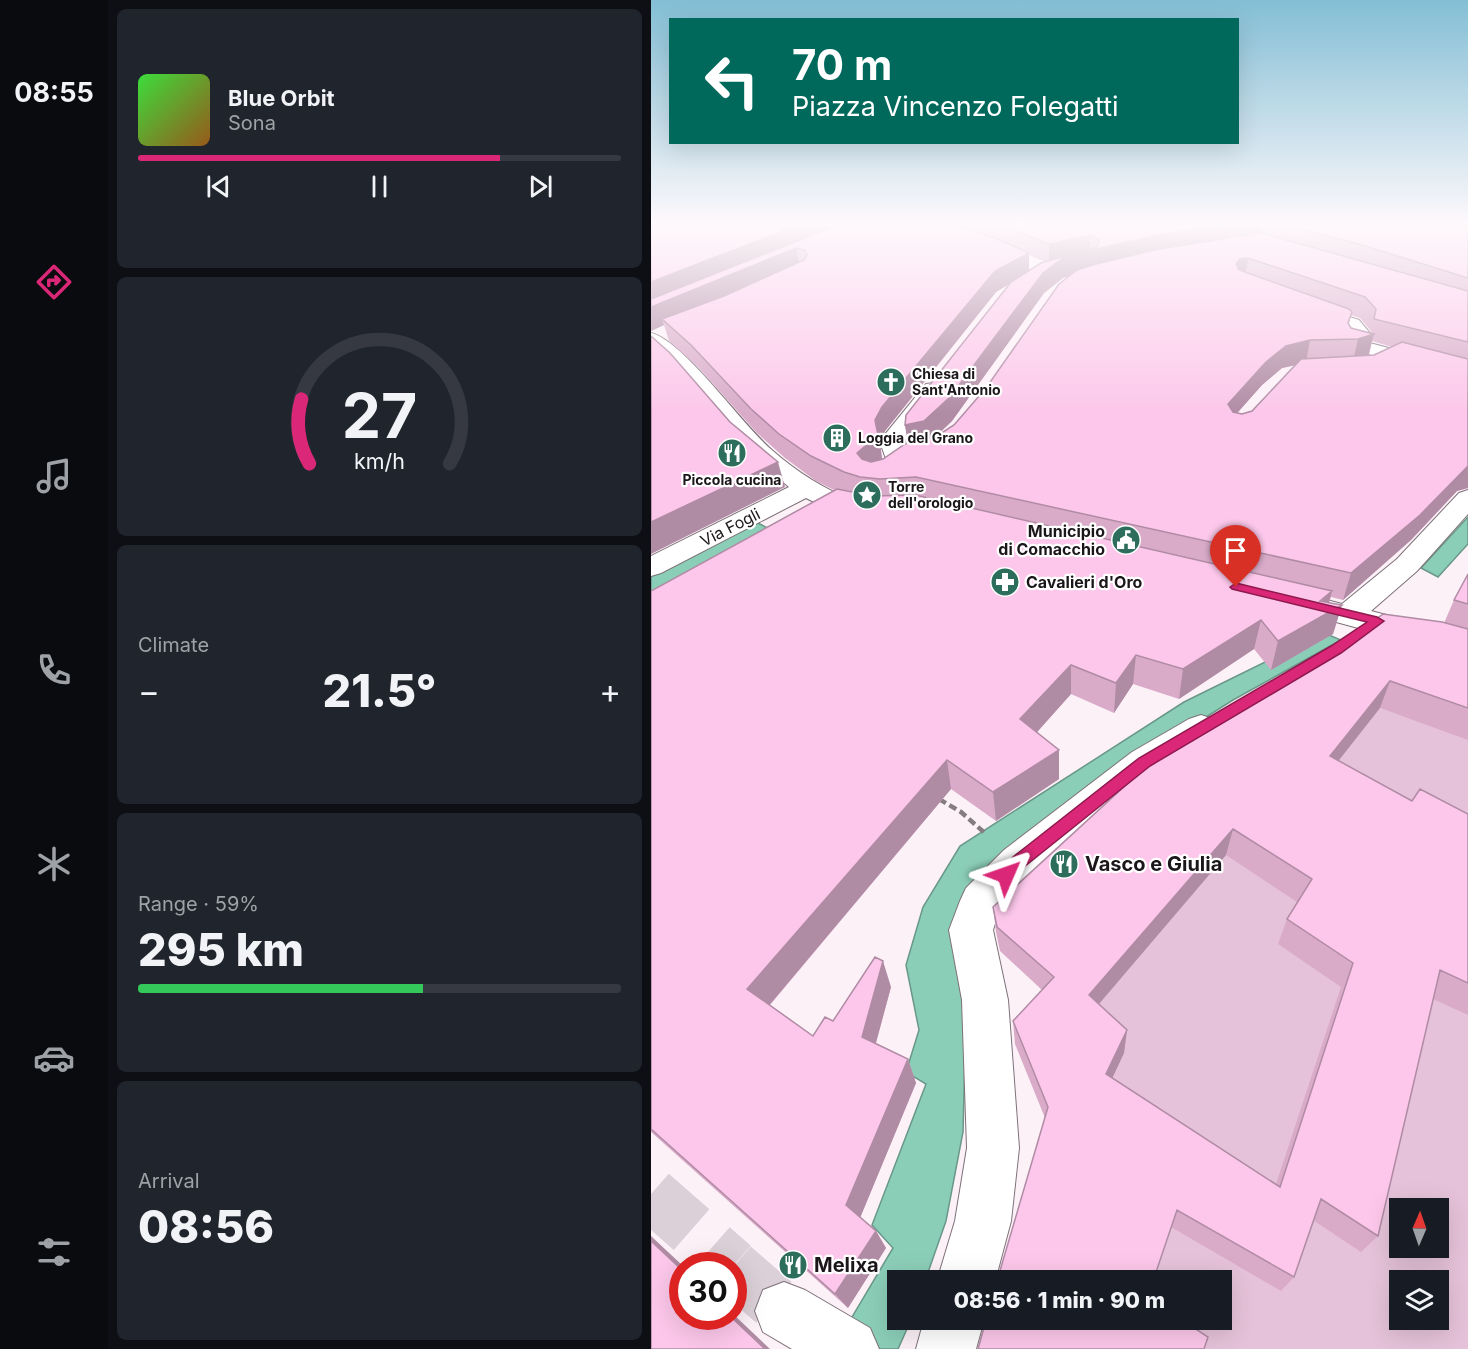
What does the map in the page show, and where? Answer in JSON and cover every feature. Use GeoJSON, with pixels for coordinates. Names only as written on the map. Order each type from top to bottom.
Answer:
{"type":"FeatureCollection","features":[{"type":"Feature","properties":{"kind":"street"},"geometry":{"type":"LineString","coordinates":[[1287,301],[1352,324],[1359,332],[1355,345],[1468,375]]}},
{"type":"Feature","properties":{"kind":"street"},"geometry":{"type":"LineString","coordinates":[[657,336],[737,430],[779,469],[832,494],[863,512],[888,515]]}},
{"type":"Feature","properties":{"kind":"street"},"geometry":{"type":"LineString","coordinates":[[1368,369],[1390,356]]}},
{"type":"Feature","properties":{"kind":"street"},"geometry":{"type":"LineString","coordinates":[[893,472],[895,437],[943,377]]}},
{"type":"Feature","properties":{"kind":"street"},"geometry":{"type":"LineString","coordinates":[[811,520],[832,494]]}},
{"type":"Feature","properties":{"kind":"street","name":"Via Fogli"},"geometry":{"type":"LineString","coordinates":[[651,567],[832,494]]}},
{"type":"Feature","properties":{"kind":"street"},"geometry":{"type":"LineString","coordinates":[[1354,628],[1468,498]]}},
{"type":"Feature","properties":{"kind":"street"},"geometry":{"type":"LineString","coordinates":[[1268,594],[1354,628],[1468,647]]}},
{"type":"Feature","properties":{"kind":"street"},"geometry":{"type":"LineString","coordinates":[[969,1270],[983,1221],[993,1148],[985,1000],[971,930],[981,901],[1019,862],[1145,762],[1235,709]]}},
{"type":"Feature","properties":{"kind":"street"},"geometry":{"type":"LineString","coordinates":[[784,1311],[849,1349]]}},
{"type":"Feature","properties":{"kind":"street"},"geometry":{"type":"LineString","coordinates":[[946,1349],[951,1330]]}},
{"type":"Feature","properties":{"kind":"path"},"geometry":{"type":"LineString","coordinates":[[930,794],[961,812],[980,828]]}},
{"type":"Feature","properties":{"kind":"shaded area"},"geometry":{"type":"Polygon","coordinates":[[[1468,517],[1468,544],[1438,577],[1421,568],[1468,517]]]}},
{"type":"Feature","properties":{"kind":"shaded area"},"geometry":{"type":"Polygon","coordinates":[[[758,523],[777,533],[651,607],[651,575],[758,523]]]}},
{"type":"Feature","properties":{"kind":"shaded area"},"geometry":{"type":"Polygon","coordinates":[[[1324,633],[1341,640],[1233,700],[1130,765],[997,863],[965,1056],[963,1132],[946,1221],[929,1270],[887,1270],[887,1330],[907,1330],[898,1349],[833,1349],[893,1248],[872,1225],[926,1084],[906,1072],[919,1030],[906,965],[923,907],[960,846],[1184,702],[1324,633]]]}},
{"type":"Feature","properties":{"kind":"shaded area"},"geometry":{"type":"Polygon","coordinates":[[[1380,708],[1468,738],[1468,1349],[1138,1349],[1140,1330],[1232,1330],[1232,1270],[1135,1270],[1087,1018],[1259,815],[1380,708]]]}},
{"type":"Feature","properties":{"kind":"building"},"geometry":{"type":"Polygon","coordinates":[[[679,288],[698,288],[651,307],[651,299],[679,288]]]}},
{"type":"Feature","properties":{"kind":"building"},"geometry":{"type":"Polygon","coordinates":[[[742,288],[981,288],[882,407],[875,420],[878,435],[857,453],[862,459],[871,462],[883,459],[905,444],[937,436],[954,425],[986,388],[1056,288],[1290,288],[1349,309],[1352,312],[1348,323],[1351,328],[1374,334],[1358,339],[1310,340],[1286,346],[1266,362],[1228,404],[1233,412],[1242,414],[1252,411],[1301,359],[1374,355],[1402,342],[1468,359],[1468,466],[1420,515],[1351,573],[916,477],[880,479],[860,477],[811,456],[779,434],[662,319],[742,288]]]}},
{"type":"Feature","properties":{"kind":"building"},"geometry":{"type":"Polygon","coordinates":[[[1006,288],[1032,288],[950,397],[924,421],[905,425],[906,415],[1006,288]]]}},
{"type":"Feature","properties":{"kind":"building"},"geometry":{"type":"Polygon","coordinates":[[[1338,288],[1457,288],[1468,291],[1468,342],[1374,319],[1376,309],[1365,297],[1338,288]]]}},
{"type":"Feature","properties":{"kind":"building"},"geometry":{"type":"Polygon","coordinates":[[[651,336],[670,353],[730,422],[778,462],[651,522],[651,336]]]}},
{"type":"Feature","properties":{"kind":"building"},"geometry":{"type":"Polygon","coordinates":[[[837,489],[873,496],[915,495],[1332,591],[1320,601],[1342,605],[1278,641],[1261,620],[1183,669],[1136,655],[1116,683],[1071,665],[1020,719],[1059,750],[993,792],[947,760],[747,989],[813,1036],[825,1017],[833,1021],[875,957],[883,961],[862,1037],[908,1059],[846,1205],[876,1231],[835,1294],[651,1129],[651,591],[837,489]]]}},
{"type":"Feature","properties":{"kind":"building"},"geometry":{"type":"Polygon","coordinates":[[[1468,574],[1468,604],[1454,600],[1468,574]]]}},
{"type":"Feature","properties":{"kind":"building"},"geometry":{"type":"Polygon","coordinates":[[[1383,614],[1442,622],[1468,629],[1468,708],[1390,681],[1330,756],[1412,801],[1420,789],[1468,814],[1468,983],[1440,970],[1378,1236],[1321,1199],[1294,1277],[1177,1210],[1157,1270],[1000,1270],[1048,1107],[1013,1021],[1054,977],[997,927],[993,907],[1176,739],[1357,633],[1383,614]],[[1233,829],[1089,995],[1127,1030],[1106,1074],[1280,1187],[1353,963],[1287,919],[1312,879],[1233,829]]]}},
{"type":"Feature","properties":{"kind":"building"},"geometry":{"type":"Polygon","coordinates":[[[651,1241],[669,1258],[669,1330],[745,1330],[765,1349],[651,1349],[651,1241]]]}},
{"type":"Feature","properties":{"kind":"building"},"geometry":{"type":"Polygon","coordinates":[[[983,1330],[1197,1330],[1208,1337],[1204,1349],[978,1349],[983,1330]]]}},
{"type":"Feature","properties":{"kind":"tunnel"},"geometry":{"type":"LineString","coordinates":[[651,1194],[717,1252]]}},
{"type":"Feature","properties":{"kind":"tunnel"},"geometry":{"type":"LineString","coordinates":[[747,1279],[784,1311]]}},
{"type":"Feature","properties":{"kind":"place","name":"Chiesa di Sant'Antonio"},"geometry":{"type":"Point","coordinates":[891,382]}},
{"type":"Feature","properties":{"kind":"place","name":"Loggia del Grano"},"geometry":{"type":"Point","coordinates":[837,438]}},
{"type":"Feature","properties":{"kind":"place","name":"Piccola cucina"},"geometry":{"type":"Point","coordinates":[732,453]}},
{"type":"Feature","properties":{"kind":"place","name":"Torre dell'orologio"},"geometry":{"type":"Point","coordinates":[867,495]}},
{"type":"Feature","properties":{"kind":"place","name":"Municipio di Comacchio"},"geometry":{"type":"Point","coordinates":[1126,540]}},
{"type":"Feature","properties":{"kind":"place","name":"Cavalieri d'Oro"},"geometry":{"type":"Point","coordinates":[1005,582]}},
{"type":"Feature","properties":{"kind":"place","name":"Vasco e Giulia"},"geometry":{"type":"Point","coordinates":[1064,864]}},
{"type":"Feature","properties":{"kind":"place","name":"Melixa"},"geometry":{"type":"Point","coordinates":[793,1265]}},
{"type":"Feature","properties":{"kind":"route"},"geometry":{"type":"LineString","coordinates":[[1006,875],[1019,862],[1145,762],[1336,650],[1377,621],[1236,587]]}}]}
